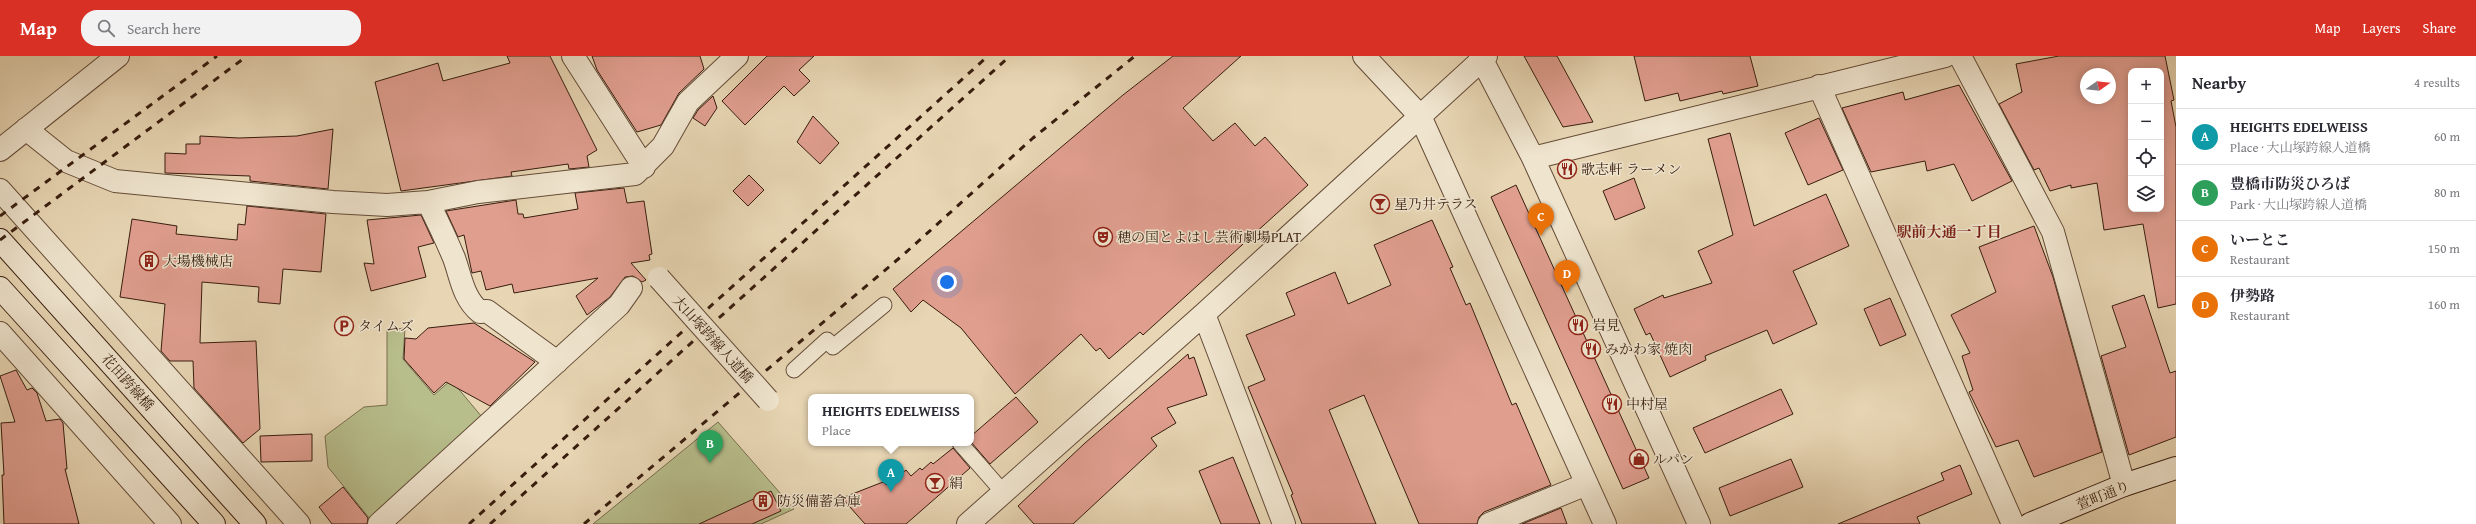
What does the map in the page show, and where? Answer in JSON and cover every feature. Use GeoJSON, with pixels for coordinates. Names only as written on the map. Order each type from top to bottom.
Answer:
{"type":"FeatureCollection","features":[{"type":"Feature","properties":{"kind":"street"},"geometry":{"type":"LineString","coordinates":[[572,56],[644,167]]}},
{"type":"Feature","properties":{"kind":"street"},"geometry":{"type":"LineString","coordinates":[[26,129],[66,161],[115,181],[333,202],[387,205],[428,202],[443,197],[537,184],[635,174],[644,167],[663,146],[688,102],[737,56]]}},
{"type":"Feature","properties":{"kind":"street"},"geometry":{"type":"LineString","coordinates":[[1364,56],[1420,116],[1605,524]]}},
{"type":"Feature","properties":{"kind":"street"},"geometry":{"type":"LineString","coordinates":[[1533,158],[1945,56]]}},
{"type":"Feature","properties":{"kind":"street"},"geometry":{"type":"LineString","coordinates":[[1960,56],[2053,232],[2124,485]]}},
{"type":"Feature","properties":{"kind":"street"},"geometry":{"type":"LineString","coordinates":[[968,524],[1204,314],[1483,57],[1533,158],[1698,524]]}},
{"type":"Feature","properties":{"kind":"street"},"geometry":{"type":"LineString","coordinates":[[0,150],[106,60]]}},
{"type":"Feature","properties":{"kind":"street"},"geometry":{"type":"LineString","coordinates":[[1819,86],[2013,524]]}},
{"type":"Feature","properties":{"kind":"street"},"geometry":{"type":"LineString","coordinates":[[0,190],[299,524]]}},
{"type":"Feature","properties":{"kind":"street"},"geometry":{"type":"LineString","coordinates":[[428,202],[454,259],[463,289],[473,306],[480,312],[487,311],[557,362]]}},
{"type":"Feature","properties":{"kind":"street","name":"花田跨線橋"},"geometry":{"type":"LineString","coordinates":[[0,240],[255,524]]}},
{"type":"Feature","properties":{"kind":"street","name":"大山塚跨線人道橋"},"geometry":{"type":"LineString","coordinates":[[659,278],[768,400]]}},
{"type":"Feature","properties":{"kind":"street"},"geometry":{"type":"LineString","coordinates":[[0,288],[214,524]]}},
{"type":"Feature","properties":{"kind":"street"},"geometry":{"type":"LineString","coordinates":[[379,524],[619,306],[631,288]]}},
{"type":"Feature","properties":{"kind":"street"},"geometry":{"type":"LineString","coordinates":[[1204,314],[1284,524]]}},
{"type":"Feature","properties":{"kind":"street"},"geometry":{"type":"LineString","coordinates":[[0,333],[170,524]]}},
{"type":"Feature","properties":{"kind":"street","name":"萱町通り"},"geometry":{"type":"LineString","coordinates":[[2030,524],[2124,485],[2176,468]]}},
{"type":"Feature","properties":{"kind":"street"},"geometry":{"type":"LineString","coordinates":[[1489,524],[1587,484]]}},
{"type":"Feature","properties":{"kind":"lane"},"geometry":{"type":"LineString","coordinates":[[794,370],[827,340],[833,347],[884,306]]}},
{"type":"Feature","properties":{"kind":"lane"},"geometry":{"type":"LineString","coordinates":[[963,446],[1003,492]]}},
{"type":"Feature","properties":{"kind":"green space"},"geometry":{"type":"Polygon","coordinates":[[[405,328],[403,359],[434,395],[451,380],[482,417],[370,519],[328,467],[325,436],[364,407],[387,405],[387,330],[405,328]]]}},
{"type":"Feature","properties":{"kind":"green space"},"geometry":{"type":"Polygon","coordinates":[[[718,422],[794,509],[761,524],[593,524],[718,422]]]}},
{"type":"Feature","properties":{"kind":"building"},"geometry":{"type":"Polygon","coordinates":[[[507,56],[550,56],[597,150],[587,156],[589,167],[569,169],[568,164],[511,172],[512,176],[401,191],[375,82],[438,63],[443,81],[510,63],[507,56]]]}},
{"type":"Feature","properties":{"kind":"building"},"geometry":{"type":"Polygon","coordinates":[[[592,56],[700,56],[704,69],[679,93],[661,125],[637,132],[597,70],[592,56]]]}},
{"type":"Feature","properties":{"kind":"building"},"geometry":{"type":"Polygon","coordinates":[[[767,56],[814,56],[799,70],[810,81],[794,96],[784,86],[745,125],[722,101],[767,56]]]}},
{"type":"Feature","properties":{"kind":"building","name":"穂の国とよはし芸術劇場PLAT"},"geometry":{"type":"Polygon","coordinates":[[[1173,56],[1241,56],[1183,108],[1213,141],[1235,123],[1255,146],[1265,137],[1308,185],[1143,335],[1140,332],[1109,359],[1100,348],[1096,351],[1081,334],[1015,394],[961,328],[923,300],[911,312],[893,289],[1123,95],[1173,56]]]}},
{"type":"Feature","properties":{"kind":"building"},"geometry":{"type":"Polygon","coordinates":[[[1524,56],[1557,56],[1593,122],[1563,127],[1524,56]]]}},
{"type":"Feature","properties":{"kind":"building"},"geometry":{"type":"Polygon","coordinates":[[[1634,56],[1750,56],[1758,86],[1723,94],[1722,91],[1680,101],[1678,93],[1645,101],[1634,56]]]}},
{"type":"Feature","properties":{"kind":"building"},"geometry":{"type":"Polygon","coordinates":[[[2059,56],[2165,56],[2174,100],[2171,101],[2176,127],[2176,304],[2158,308],[2143,224],[2104,230],[2097,183],[2071,188],[2071,185],[2050,191],[2039,168],[2034,170],[1999,104],[2022,92],[2016,64],[2059,56]]]}},
{"type":"Feature","properties":{"kind":"building"},"geometry":{"type":"Polygon","coordinates":[[[1959,85],[2012,181],[1972,201],[1954,164],[1927,171],[1925,161],[1871,172],[1842,108],[1903,92],[1905,100],[1959,85]]]}},
{"type":"Feature","properties":{"kind":"building"},"geometry":{"type":"Polygon","coordinates":[[[713,96],[717,108],[705,126],[693,118],[698,110],[713,96]]]}},
{"type":"Feature","properties":{"kind":"building"},"geometry":{"type":"Polygon","coordinates":[[[813,116],[839,143],[820,164],[797,142],[813,116]]]}},
{"type":"Feature","properties":{"kind":"building"},"geometry":{"type":"Polygon","coordinates":[[[1819,118],[1843,170],[1808,185],[1785,133],[1819,118]]]}},
{"type":"Feature","properties":{"kind":"building"},"geometry":{"type":"Polygon","coordinates":[[[333,129],[328,189],[250,181],[250,176],[165,173],[165,153],[186,154],[186,144],[200,144],[200,136],[239,138],[297,136],[333,129]]]}},
{"type":"Feature","properties":{"kind":"building"},"geometry":{"type":"Polygon","coordinates":[[[1730,133],[1754,226],[1826,194],[1849,246],[1793,271],[1817,324],[1773,344],[1767,330],[1705,356],[1706,360],[1670,377],[1650,333],[1646,335],[1634,309],[1663,295],[1664,298],[1712,283],[1698,251],[1733,235],[1708,139],[1730,133]]]}},
{"type":"Feature","properties":{"kind":"building"},"geometry":{"type":"Polygon","coordinates":[[[749,175],[764,190],[748,206],[733,191],[749,175]]]}},
{"type":"Feature","properties":{"kind":"building"},"geometry":{"type":"Polygon","coordinates":[[[1634,178],[1645,208],[1615,220],[1603,191],[1634,178]]]}},
{"type":"Feature","properties":{"kind":"building"},"geometry":{"type":"Polygon","coordinates":[[[1516,185],[1649,478],[1623,489],[1491,197],[1516,185]]]}},
{"type":"Feature","properties":{"kind":"building"},"geometry":{"type":"Polygon","coordinates":[[[624,188],[627,203],[644,201],[652,254],[649,255],[650,260],[631,263],[646,280],[642,282],[633,276],[625,277],[610,297],[587,315],[576,296],[598,278],[514,293],[512,284],[486,290],[481,271],[472,273],[464,235],[458,237],[446,211],[516,200],[518,214],[523,214],[524,218],[578,209],[575,193],[624,188]]]}},
{"type":"Feature","properties":{"kind":"building"},"geometry":{"type":"Polygon","coordinates":[[[247,206],[326,214],[321,272],[283,269],[280,304],[258,302],[259,287],[202,282],[200,343],[256,341],[260,429],[243,443],[194,388],[193,361],[170,361],[161,351],[165,304],[120,297],[132,219],[177,226],[176,234],[237,240],[238,224],[245,225],[247,206]]]}},
{"type":"Feature","properties":{"kind":"building"},"geometry":{"type":"Polygon","coordinates":[[[421,215],[434,243],[418,247],[426,277],[371,291],[364,263],[374,264],[367,220],[421,215]]]}},
{"type":"Feature","properties":{"kind":"building"},"geometry":{"type":"Polygon","coordinates":[[[1432,220],[1453,267],[1450,268],[1466,305],[1470,303],[1512,405],[1516,403],[1551,485],[1484,512],[1479,517],[1477,524],[1419,524],[1364,395],[1329,410],[1376,524],[1302,524],[1291,495],[1293,494],[1248,387],[1265,380],[1246,335],[1295,315],[1286,293],[1335,272],[1348,304],[1391,285],[1374,245],[1432,220]]]}},
{"type":"Feature","properties":{"kind":"building"},"geometry":{"type":"Polygon","coordinates":[[[2034,226],[2053,277],[2102,452],[2034,477],[2018,440],[1996,447],[1969,392],[1973,390],[1962,356],[1970,353],[1951,315],[1996,292],[1979,247],[2034,226]]]}},
{"type":"Feature","properties":{"kind":"building"},"geometry":{"type":"Polygon","coordinates":[[[2144,295],[2170,373],[2176,371],[2176,437],[2129,455],[2101,356],[2126,347],[2112,306],[2144,295]]]}},
{"type":"Feature","properties":{"kind":"building"},"geometry":{"type":"Polygon","coordinates":[[[1890,298],[1906,335],[1880,346],[1864,309],[1890,298]]]}},
{"type":"Feature","properties":{"kind":"building"},"geometry":{"type":"Polygon","coordinates":[[[474,323],[535,362],[490,406],[446,382],[434,393],[404,359],[405,338],[416,339],[428,328],[474,323]]]}},
{"type":"Feature","properties":{"kind":"building"},"geometry":{"type":"Polygon","coordinates":[[[1188,354],[1189,359],[1194,357],[1207,395],[1167,408],[1176,423],[1151,438],[1157,446],[1073,524],[1034,524],[1018,506],[1085,443],[1188,354]]]}},
{"type":"Feature","properties":{"kind":"building"},"geometry":{"type":"Polygon","coordinates":[[[16,370],[27,390],[32,388],[37,393],[46,421],[60,419],[63,423],[67,469],[65,469],[79,524],[4,524],[2,475],[4,475],[1,423],[15,422],[0,376],[16,370]]]}},
{"type":"Feature","properties":{"kind":"building"},"geometry":{"type":"Polygon","coordinates":[[[1781,389],[1793,414],[1705,453],[1693,428],[1781,389]]]}},
{"type":"Feature","properties":{"kind":"building"},"geometry":{"type":"Polygon","coordinates":[[[1016,397],[1038,422],[990,464],[974,445],[974,433],[1016,397]]]}},
{"type":"Feature","properties":{"kind":"building"},"geometry":{"type":"Polygon","coordinates":[[[312,434],[312,461],[261,462],[260,436],[312,434]]]}},
{"type":"Feature","properties":{"kind":"building"},"geometry":{"type":"Polygon","coordinates":[[[953,448],[970,468],[906,524],[865,524],[842,498],[883,482],[887,485],[906,470],[911,476],[920,468],[922,470],[931,462],[933,464],[953,448]]]}},
{"type":"Feature","properties":{"kind":"building"},"geometry":{"type":"Polygon","coordinates":[[[1233,457],[1260,524],[1221,524],[1199,471],[1233,457]]]}},
{"type":"Feature","properties":{"kind":"building"},"geometry":{"type":"Polygon","coordinates":[[[1791,459],[1803,487],[1730,516],[1719,488],[1791,459]]]}},
{"type":"Feature","properties":{"kind":"building"},"geometry":{"type":"Polygon","coordinates":[[[1960,465],[1972,494],[1917,517],[1920,524],[1838,524],[1944,480],[1941,473],[1960,465]]]}},
{"type":"Feature","properties":{"kind":"building"},"geometry":{"type":"Polygon","coordinates":[[[343,487],[368,518],[367,524],[332,524],[319,507],[343,487]]]}},
{"type":"Feature","properties":{"kind":"building","name":"防災備蓄倉庫"},"geometry":{"type":"Polygon","coordinates":[[[771,491],[781,511],[752,524],[699,524],[771,491]]]}},
{"type":"Feature","properties":{"kind":"building"},"geometry":{"type":"Polygon","coordinates":[[[1561,508],[1567,524],[1522,524],[1561,508]]]}},
{"type":"Feature","properties":{"kind":"railway"},"geometry":{"type":"LineString","coordinates":[[0,216],[217,56]]}},
{"type":"Feature","properties":{"kind":"railway"},"geometry":{"type":"LineString","coordinates":[[0,240],[247,56]]}},
{"type":"Feature","properties":{"kind":"railway"},"geometry":{"type":"LineString","coordinates":[[469,524],[988,56]]}},
{"type":"Feature","properties":{"kind":"railway"},"geometry":{"type":"LineString","coordinates":[[490,524],[1010,56]]}},
{"type":"Feature","properties":{"kind":"railway"},"geometry":{"type":"LineString","coordinates":[[584,524],[903,255],[1033,138],[1135,56]]}},
{"type":"Feature","properties":{"kind":"place","name":"歌志軒 ラーメン"},"geometry":{"type":"Point","coordinates":[1567,169]}},
{"type":"Feature","properties":{"kind":"place","name":"星乃井テラス"},"geometry":{"type":"Point","coordinates":[1380,204]}},
{"type":"Feature","properties":{"kind":"place","name":"いーとこ"},"geometry":{"type":"Point","coordinates":[1541,236]}},
{"type":"Feature","properties":{"kind":"place","name":"穂の国とよはし芸術劇場PLAT"},"geometry":{"type":"Point","coordinates":[1103,237]}},
{"type":"Feature","properties":{"kind":"place","name":"大場機械店"},"geometry":{"type":"Point","coordinates":[149,261]}},
{"type":"Feature","properties":{"kind":"place","name":"伊勢路"},"geometry":{"type":"Point","coordinates":[1567,293]}},
{"type":"Feature","properties":{"kind":"place","name":"岩見"},"geometry":{"type":"Point","coordinates":[1578,325]}},
{"type":"Feature","properties":{"kind":"place","name":"タイムズ"},"geometry":{"type":"Point","coordinates":[344,326]}},
{"type":"Feature","properties":{"kind":"place","name":"みかわ家 焼肉"},"geometry":{"type":"Point","coordinates":[1591,349]}},
{"type":"Feature","properties":{"kind":"place","name":"中村屋"},"geometry":{"type":"Point","coordinates":[1612,404]}},
{"type":"Feature","properties":{"kind":"place","name":"ルパン"},"geometry":{"type":"Point","coordinates":[1639,459]}},
{"type":"Feature","properties":{"kind":"place","name":"豊橋市防災ひろば"},"geometry":{"type":"Point","coordinates":[710,463]}},
{"type":"Feature","properties":{"kind":"place","name":"絹"},"geometry":{"type":"Point","coordinates":[935,483]}},
{"type":"Feature","properties":{"kind":"place","name":"HEIGHTS EDELWEISS"},"geometry":{"type":"Point","coordinates":[891,492]}},
{"type":"Feature","properties":{"kind":"place","name":"防災備蓄倉庫"},"geometry":{"type":"Point","coordinates":[763,501]}},
{"type":"Feature","properties":{"kind":"district","name":"駅前大通一丁目"},"geometry":{"type":"Point","coordinates":[1949,232]}}]}
